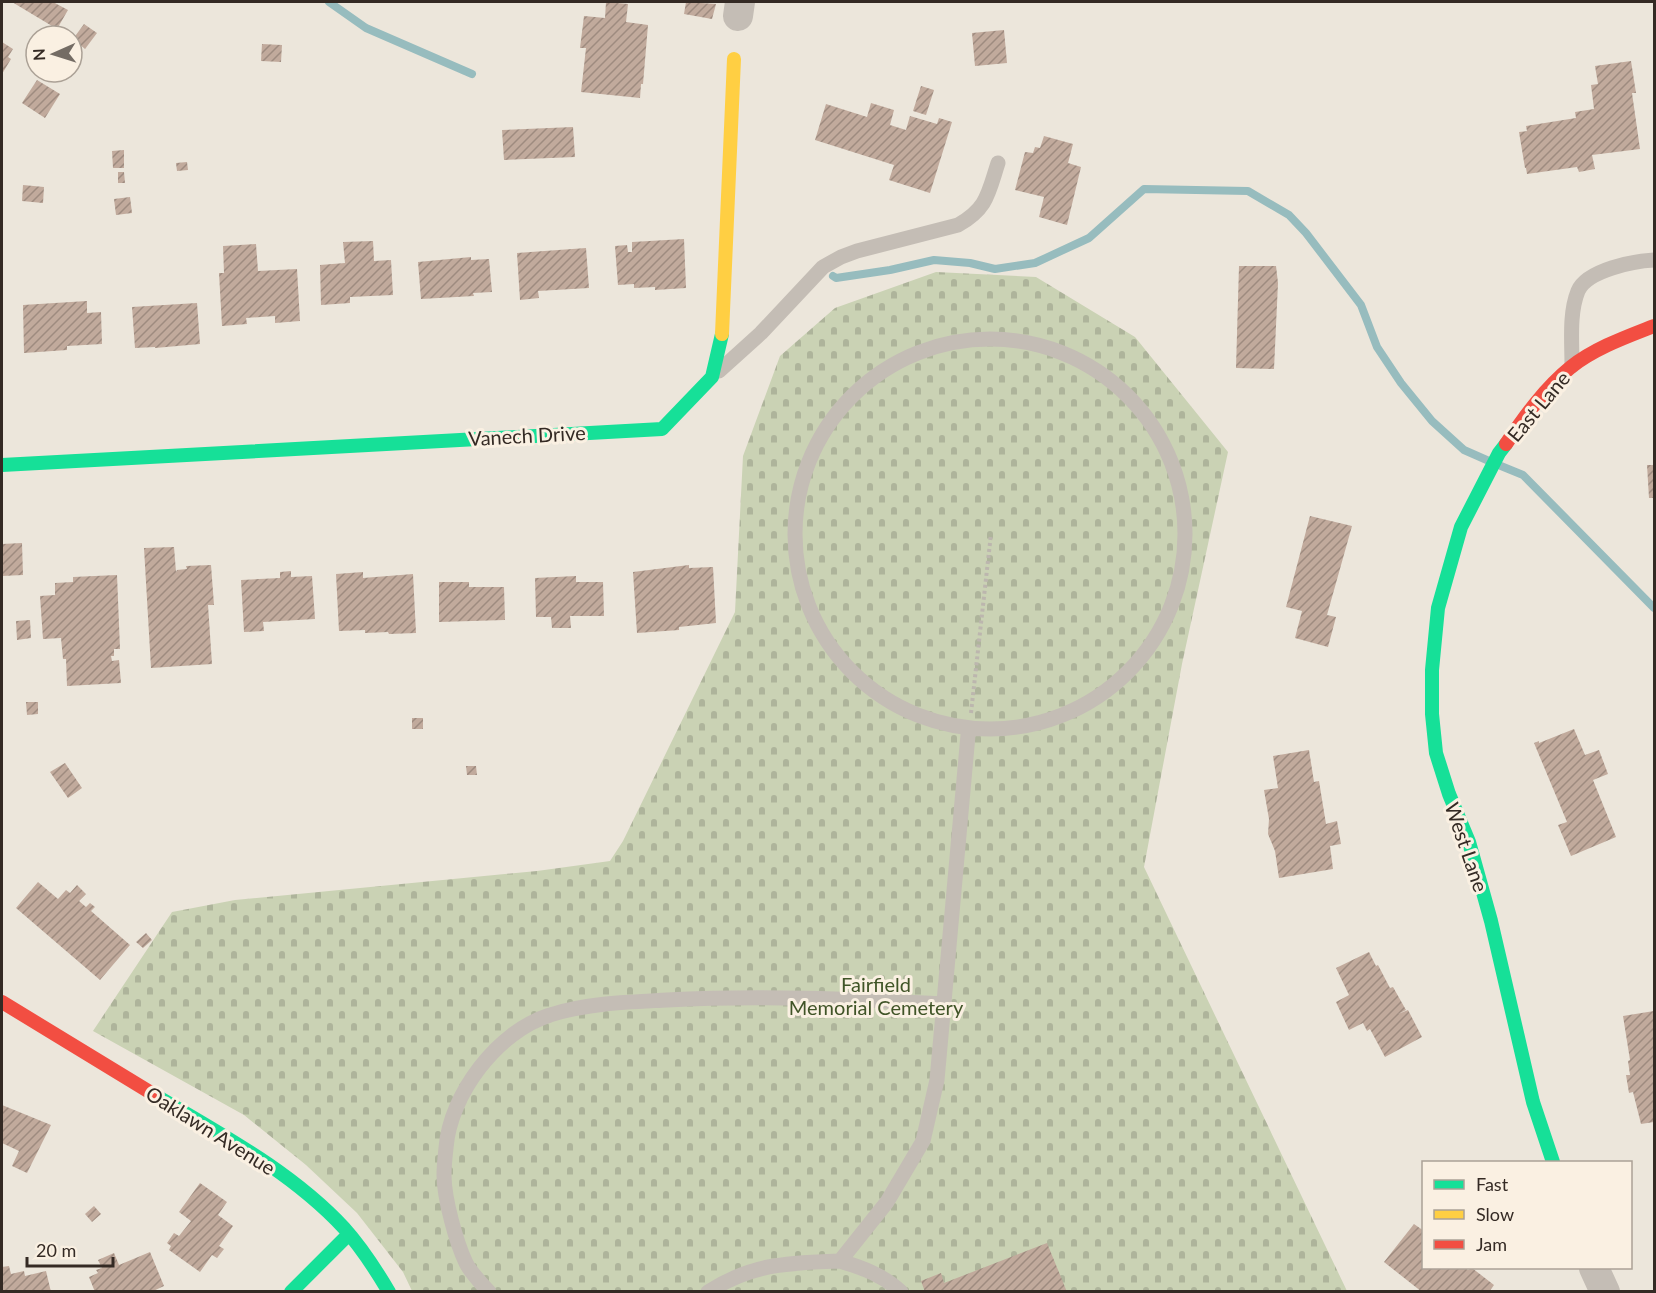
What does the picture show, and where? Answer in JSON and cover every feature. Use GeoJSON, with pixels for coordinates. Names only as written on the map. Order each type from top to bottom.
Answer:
{"type":"FeatureCollection","features":[{"type":"Feature","properties":{"kind":"street","name":"Vanech Drive"},"geometry":{"type":"LineString","coordinates":[[2,465],[662,429],[712,376],[724,327],[734,59]]}},
{"type":"Feature","properties":{"kind":"street","name":"East Lane"},"geometry":{"type":"LineString","coordinates":[[1461,527],[1499,453],[1535,403],[1572,366],[1608,345],[1654,326]]}},
{"type":"Feature","properties":{"kind":"street","name":"West Lane"},"geometry":{"type":"LineString","coordinates":[[1461,527],[1438,608],[1432,670],[1432,714],[1436,753],[1472,853],[1491,921],[1533,1102],[1553,1161]]}},
{"type":"Feature","properties":{"kind":"street","name":"Oaklawn Avenue"},"geometry":{"type":"LineString","coordinates":[[2,1002],[288,1177],[321,1204],[349,1234],[374,1263],[389,1292]]}},
{"type":"Feature","properties":{"kind":"street"},"geometry":{"type":"LineString","coordinates":[[291,1292],[349,1234]]}},
{"type":"Feature","properties":{"kind":"street"},"geometry":{"type":"LineString","coordinates":[[1594,1269],[1605,1292]]}},
{"type":"Feature","properties":{"kind":"lane"},"geometry":{"type":"LineString","coordinates":[[712,376],[761,333],[824,267],[857,251],[958,225],[973,218],[980,211],[987,197],[998,164]]}},
{"type":"Feature","properties":{"kind":"lane"},"geometry":{"type":"LineString","coordinates":[[1572,366],[1572,318],[1578,289],[1591,278],[1609,268],[1640,260],[1654,260]]}},
{"type":"Feature","properties":{"kind":"lane"},"geometry":{"type":"LineString","coordinates":[[1001,341],[1030,342],[1057,349],[1076,358],[1128,393],[1166,440],[1182,493],[1184,549],[1175,586],[1163,618],[1132,664],[1111,683],[1090,698],[1056,715],[991,735],[968,735],[933,725],[899,707],[864,684],[836,656],[819,631],[806,597],[800,556],[798,517],[806,478],[823,434],[855,388],[880,369],[936,348],[1001,341]]}},
{"type":"Feature","properties":{"kind":"lane"},"geometry":{"type":"LineString","coordinates":[[840,1261],[887,1202],[923,1141],[937,1080],[968,735]]}},
{"type":"Feature","properties":{"kind":"lane"},"geometry":{"type":"LineString","coordinates":[[489,1292],[467,1265],[453,1225],[444,1177],[447,1133],[464,1091],[486,1058],[516,1032],[549,1015],[598,1005],[639,1001],[817,997],[945,1004]]}},
{"type":"Feature","properties":{"kind":"lane"},"geometry":{"type":"LineString","coordinates":[[708,1292],[730,1278],[764,1267],[840,1261],[889,1280],[900,1292]]}},
{"type":"Feature","properties":{"kind":"path"},"geometry":{"type":"LineString","coordinates":[[968,735],[991,534]]}},
{"type":"Feature","properties":{"kind":"green space","name":"Fairfield Memorial Cemetery"},"geometry":{"type":"Polygon","coordinates":[[[936,272],[1036,277],[1135,337],[1228,452],[1182,664],[1144,867],[1347,1291],[412,1291],[403,1272],[357,1213],[306,1165],[244,1115],[93,1031],[172,912],[235,900],[537,871],[610,861],[623,841],[735,612],[743,456],[780,356],[835,308],[936,272]]]}},
{"type":"Feature","properties":{"kind":"building"},"geometry":{"type":"Polygon","coordinates":[[[12,2],[53,2],[68,10],[60,24],[49,24],[12,2]]]}},
{"type":"Feature","properties":{"kind":"building"},"geometry":{"type":"Polygon","coordinates":[[[606,2],[628,4],[626,22],[648,25],[640,98],[581,92],[586,48],[580,48],[584,16],[605,18],[606,2]]]}},
{"type":"Feature","properties":{"kind":"building"},"geometry":{"type":"Polygon","coordinates":[[[686,2],[716,4],[712,19],[684,14],[686,2]]]}},
{"type":"Feature","properties":{"kind":"building"},"geometry":{"type":"Polygon","coordinates":[[[84,24],[97,33],[84,48],[84,24]]]}},
{"type":"Feature","properties":{"kind":"building"},"geometry":{"type":"Polygon","coordinates":[[[1004,30],[1007,63],[975,66],[972,33],[1004,30]]]}},
{"type":"Feature","properties":{"kind":"building"},"geometry":{"type":"Polygon","coordinates":[[[2,42],[13,49],[8,57],[11,59],[2,74],[2,42]]]}},
{"type":"Feature","properties":{"kind":"building"},"geometry":{"type":"Polygon","coordinates":[[[262,44],[282,45],[281,62],[261,61],[262,44]]]}},
{"type":"Feature","properties":{"kind":"building"},"geometry":{"type":"Polygon","coordinates":[[[1631,61],[1636,93],[1632,93],[1640,149],[1592,155],[1595,169],[1579,172],[1577,167],[1527,174],[1519,132],[1527,131],[1526,126],[1576,118],[1575,112],[1594,109],[1591,85],[1598,84],[1595,66],[1631,61]]]}},
{"type":"Feature","properties":{"kind":"building"},"geometry":{"type":"Polygon","coordinates":[[[34,84],[44,84],[60,94],[45,118],[22,103],[34,84]]]}},
{"type":"Feature","properties":{"kind":"building"},"geometry":{"type":"Polygon","coordinates":[[[921,86],[934,90],[926,115],[913,111],[921,86]]]}},
{"type":"Feature","properties":{"kind":"building"},"geometry":{"type":"Polygon","coordinates":[[[871,103],[894,110],[890,125],[906,130],[910,116],[937,124],[939,118],[952,122],[930,193],[889,180],[894,165],[815,140],[826,104],[867,117],[871,103]]]}},
{"type":"Feature","properties":{"kind":"building"},"geometry":{"type":"Polygon","coordinates":[[[573,127],[575,157],[504,160],[502,130],[573,127]]]}},
{"type":"Feature","properties":{"kind":"building"},"geometry":{"type":"Polygon","coordinates":[[[1044,136],[1073,144],[1068,163],[1081,167],[1067,225],[1039,217],[1044,197],[1015,190],[1025,152],[1033,153],[1035,147],[1040,148],[1044,136]]]}},
{"type":"Feature","properties":{"kind":"building"},"geometry":{"type":"Polygon","coordinates":[[[124,150],[124,168],[113,168],[112,151],[124,150]]]}},
{"type":"Feature","properties":{"kind":"building"},"geometry":{"type":"Polygon","coordinates":[[[187,162],[188,170],[177,171],[176,163],[187,162]]]}},
{"type":"Feature","properties":{"kind":"building"},"geometry":{"type":"Polygon","coordinates":[[[118,172],[124,172],[125,183],[118,183],[118,172]]]}},
{"type":"Feature","properties":{"kind":"building"},"geometry":{"type":"Polygon","coordinates":[[[23,185],[44,187],[43,203],[22,201],[23,185]]]}},
{"type":"Feature","properties":{"kind":"building"},"geometry":{"type":"Polygon","coordinates":[[[130,197],[132,213],[116,215],[114,199],[130,197]]]}},
{"type":"Feature","properties":{"kind":"building"},"geometry":{"type":"Polygon","coordinates":[[[684,239],[686,288],[655,290],[655,287],[634,288],[634,284],[618,285],[615,246],[627,245],[628,252],[632,252],[632,242],[684,239]]]}},
{"type":"Feature","properties":{"kind":"building"},"geometry":{"type":"Polygon","coordinates":[[[373,241],[374,261],[391,260],[393,295],[350,297],[350,303],[321,305],[320,265],[345,263],[343,242],[373,241]]]}},
{"type":"Feature","properties":{"kind":"building"},"geometry":{"type":"Polygon","coordinates":[[[256,244],[258,271],[297,269],[300,321],[275,323],[275,316],[246,318],[247,324],[222,326],[219,273],[224,273],[223,246],[256,244]]]}},
{"type":"Feature","properties":{"kind":"building"},"geometry":{"type":"Polygon","coordinates":[[[586,248],[589,288],[538,291],[539,298],[520,300],[517,253],[586,248]]]}},
{"type":"Feature","properties":{"kind":"building"},"geometry":{"type":"Polygon","coordinates":[[[471,257],[471,260],[489,259],[492,292],[473,293],[474,296],[421,299],[418,262],[471,257]]]}},
{"type":"Feature","properties":{"kind":"building"},"geometry":{"type":"Polygon","coordinates":[[[1239,266],[1276,266],[1278,283],[1274,369],[1236,368],[1239,266]]]}},
{"type":"Feature","properties":{"kind":"building"},"geometry":{"type":"Polygon","coordinates":[[[87,301],[87,313],[101,312],[102,344],[67,346],[67,350],[24,353],[23,305],[87,301]]]}},
{"type":"Feature","properties":{"kind":"building"},"geometry":{"type":"Polygon","coordinates":[[[197,303],[200,344],[135,348],[132,307],[197,303]]]}},
{"type":"Feature","properties":{"kind":"building"},"geometry":{"type":"Polygon","coordinates":[[[1647,465],[1654,465],[1654,498],[1649,498],[1647,465]]]}},
{"type":"Feature","properties":{"kind":"building"},"geometry":{"type":"Polygon","coordinates":[[[1310,516],[1352,526],[1327,615],[1336,617],[1328,647],[1295,638],[1302,611],[1286,607],[1310,516]]]}},
{"type":"Feature","properties":{"kind":"building"},"geometry":{"type":"Polygon","coordinates":[[[22,543],[23,575],[2,576],[2,544],[22,543]]]}},
{"type":"Feature","properties":{"kind":"building"},"geometry":{"type":"Polygon","coordinates":[[[174,547],[176,572],[187,569],[186,566],[211,565],[214,605],[208,605],[212,664],[151,668],[144,548],[174,547]]]}},
{"type":"Feature","properties":{"kind":"building"},"geometry":{"type":"Polygon","coordinates":[[[689,565],[689,568],[713,567],[716,623],[679,627],[679,630],[637,633],[633,572],[689,565]]]}},
{"type":"Feature","properties":{"kind":"building"},"geometry":{"type":"Polygon","coordinates":[[[291,571],[291,577],[312,576],[315,619],[263,622],[264,631],[244,632],[241,580],[280,578],[280,572],[291,571]]]}},
{"type":"Feature","properties":{"kind":"building"},"geometry":{"type":"Polygon","coordinates":[[[363,572],[363,578],[413,574],[416,633],[339,631],[336,574],[363,572]]]}},
{"type":"Feature","properties":{"kind":"building"},"geometry":{"type":"Polygon","coordinates":[[[117,575],[120,649],[114,649],[114,656],[111,656],[112,661],[119,660],[121,683],[67,686],[66,659],[63,659],[61,638],[43,639],[40,596],[55,595],[55,583],[73,582],[73,577],[117,575]]]}},
{"type":"Feature","properties":{"kind":"building"},"geometry":{"type":"Polygon","coordinates":[[[576,576],[576,582],[603,582],[604,616],[570,616],[571,628],[552,628],[551,617],[536,617],[535,578],[576,576]]]}},
{"type":"Feature","properties":{"kind":"building"},"geometry":{"type":"Polygon","coordinates":[[[439,582],[469,582],[469,587],[504,587],[505,620],[439,622],[439,582]]]}},
{"type":"Feature","properties":{"kind":"building"},"geometry":{"type":"Polygon","coordinates":[[[30,620],[31,638],[17,640],[16,621],[30,620]]]}},
{"type":"Feature","properties":{"kind":"building"},"geometry":{"type":"Polygon","coordinates":[[[26,702],[38,702],[38,714],[27,715],[26,702]]]}},
{"type":"Feature","properties":{"kind":"building"},"geometry":{"type":"Polygon","coordinates":[[[412,718],[423,718],[423,729],[412,729],[412,718]]]}},
{"type":"Feature","properties":{"kind":"building"},"geometry":{"type":"Polygon","coordinates":[[[1574,729],[1585,755],[1599,750],[1608,774],[1593,780],[1616,837],[1571,856],[1558,825],[1567,822],[1534,743],[1574,729]]]}},
{"type":"Feature","properties":{"kind":"building"},"geometry":{"type":"Polygon","coordinates":[[[1309,750],[1314,782],[1319,781],[1326,824],[1337,821],[1341,844],[1330,846],[1333,869],[1279,878],[1275,851],[1268,834],[1269,819],[1264,790],[1278,788],[1273,756],[1309,750]]]}},
{"type":"Feature","properties":{"kind":"building"},"geometry":{"type":"Polygon","coordinates":[[[65,763],[82,788],[68,798],[50,772],[65,763]]]}},
{"type":"Feature","properties":{"kind":"building"},"geometry":{"type":"Polygon","coordinates":[[[466,766],[476,766],[477,775],[467,775],[466,766]]]}},
{"type":"Feature","properties":{"kind":"building"},"geometry":{"type":"Polygon","coordinates":[[[38,882],[58,899],[66,890],[70,893],[77,885],[86,894],[79,901],[86,907],[90,903],[95,907],[91,911],[130,945],[100,980],[16,908],[38,882]]]}},
{"type":"Feature","properties":{"kind":"building"},"geometry":{"type":"Polygon","coordinates":[[[146,933],[152,940],[143,948],[136,942],[146,933]]]}},
{"type":"Feature","properties":{"kind":"building"},"geometry":{"type":"Polygon","coordinates":[[[1369,952],[1406,1010],[1398,1014],[1408,1010],[1422,1037],[1385,1057],[1370,1029],[1367,1031],[1363,1023],[1349,1030],[1336,1002],[1349,995],[1336,968],[1369,952]]]}},
{"type":"Feature","properties":{"kind":"building"},"geometry":{"type":"Polygon","coordinates":[[[1654,1011],[1654,1122],[1641,1124],[1633,1092],[1629,1093],[1626,1075],[1630,1075],[1628,1061],[1630,1060],[1623,1016],[1654,1011]]]}},
{"type":"Feature","properties":{"kind":"building"},"geometry":{"type":"Polygon","coordinates":[[[2,1105],[51,1125],[27,1173],[12,1166],[19,1151],[2,1143],[2,1105]]]}},
{"type":"Feature","properties":{"kind":"building"},"geometry":{"type":"Polygon","coordinates":[[[200,1183],[227,1202],[218,1215],[233,1226],[219,1246],[224,1249],[217,1258],[212,1255],[200,1272],[169,1250],[171,1246],[167,1243],[174,1233],[179,1236],[191,1221],[179,1212],[200,1183]]]}},
{"type":"Feature","properties":{"kind":"building"},"geometry":{"type":"Polygon","coordinates":[[[94,1206],[101,1214],[92,1222],[85,1214],[94,1206]]]}},
{"type":"Feature","properties":{"kind":"building"},"geometry":{"type":"Polygon","coordinates":[[[1414,1224],[1422,1230],[1422,1269],[1473,1269],[1494,1285],[1489,1292],[1422,1292],[1384,1262],[1414,1224]]]}},
{"type":"Feature","properties":{"kind":"building"},"geometry":{"type":"Polygon","coordinates":[[[1047,1243],[1067,1292],[925,1292],[921,1281],[941,1273],[944,1283],[1047,1243]]]}},
{"type":"Feature","properties":{"kind":"building"},"geometry":{"type":"Polygon","coordinates":[[[150,1252],[164,1286],[151,1292],[95,1292],[89,1277],[98,1273],[96,1270],[102,1268],[98,1260],[114,1253],[119,1265],[150,1252]]]}},
{"type":"Feature","properties":{"kind":"building"},"geometry":{"type":"Polygon","coordinates":[[[9,1266],[11,1274],[24,1271],[25,1276],[46,1271],[51,1292],[2,1292],[2,1267],[9,1266]]]}},
{"type":"Feature","properties":{"kind":"waterway"},"geometry":{"type":"LineString","coordinates":[[329,2],[366,28],[472,74]]}},
{"type":"Feature","properties":{"kind":"waterway"},"geometry":{"type":"LineString","coordinates":[[833,276],[836,278],[890,270],[934,260],[970,263],[995,269],[1035,263],[1089,238],[1144,189],[1248,191],[1289,215],[1306,233],[1361,305],[1377,347],[1401,383],[1432,421],[1464,450],[1489,461]]}},
{"type":"Feature","properties":{"kind":"waterway"},"geometry":{"type":"LineString","coordinates":[[1501,466],[1523,475],[1654,608]]}},
{"type":"Feature","properties":{"kind":"traffic: fast"},"geometry":{"type":"LineString","coordinates":[[2,465],[662,429],[712,377],[722,334]]}},
{"type":"Feature","properties":{"kind":"traffic: fast"},"geometry":{"type":"LineString","coordinates":[[1506,444],[1499,453],[1461,527],[1438,608],[1432,670],[1432,714],[1436,753],[1449,794],[1469,842],[1491,921],[1533,1102],[1553,1161]]}},
{"type":"Feature","properties":{"kind":"traffic: fast"},"geometry":{"type":"LineString","coordinates":[[153,1094],[254,1155],[301,1189],[351,1236],[389,1292]]}},
{"type":"Feature","properties":{"kind":"traffic: fast"},"geometry":{"type":"LineString","coordinates":[[291,1292],[349,1234]]}},
{"type":"Feature","properties":{"kind":"traffic: slow"},"geometry":{"type":"LineString","coordinates":[[722,334],[734,59]]}},
{"type":"Feature","properties":{"kind":"traffic: jam"},"geometry":{"type":"LineString","coordinates":[[1506,444],[1544,393],[1571,367],[1600,349],[1654,326]]}},
{"type":"Feature","properties":{"kind":"traffic: jam"},"geometry":{"type":"LineString","coordinates":[[2,1002],[153,1094]]}}]}
